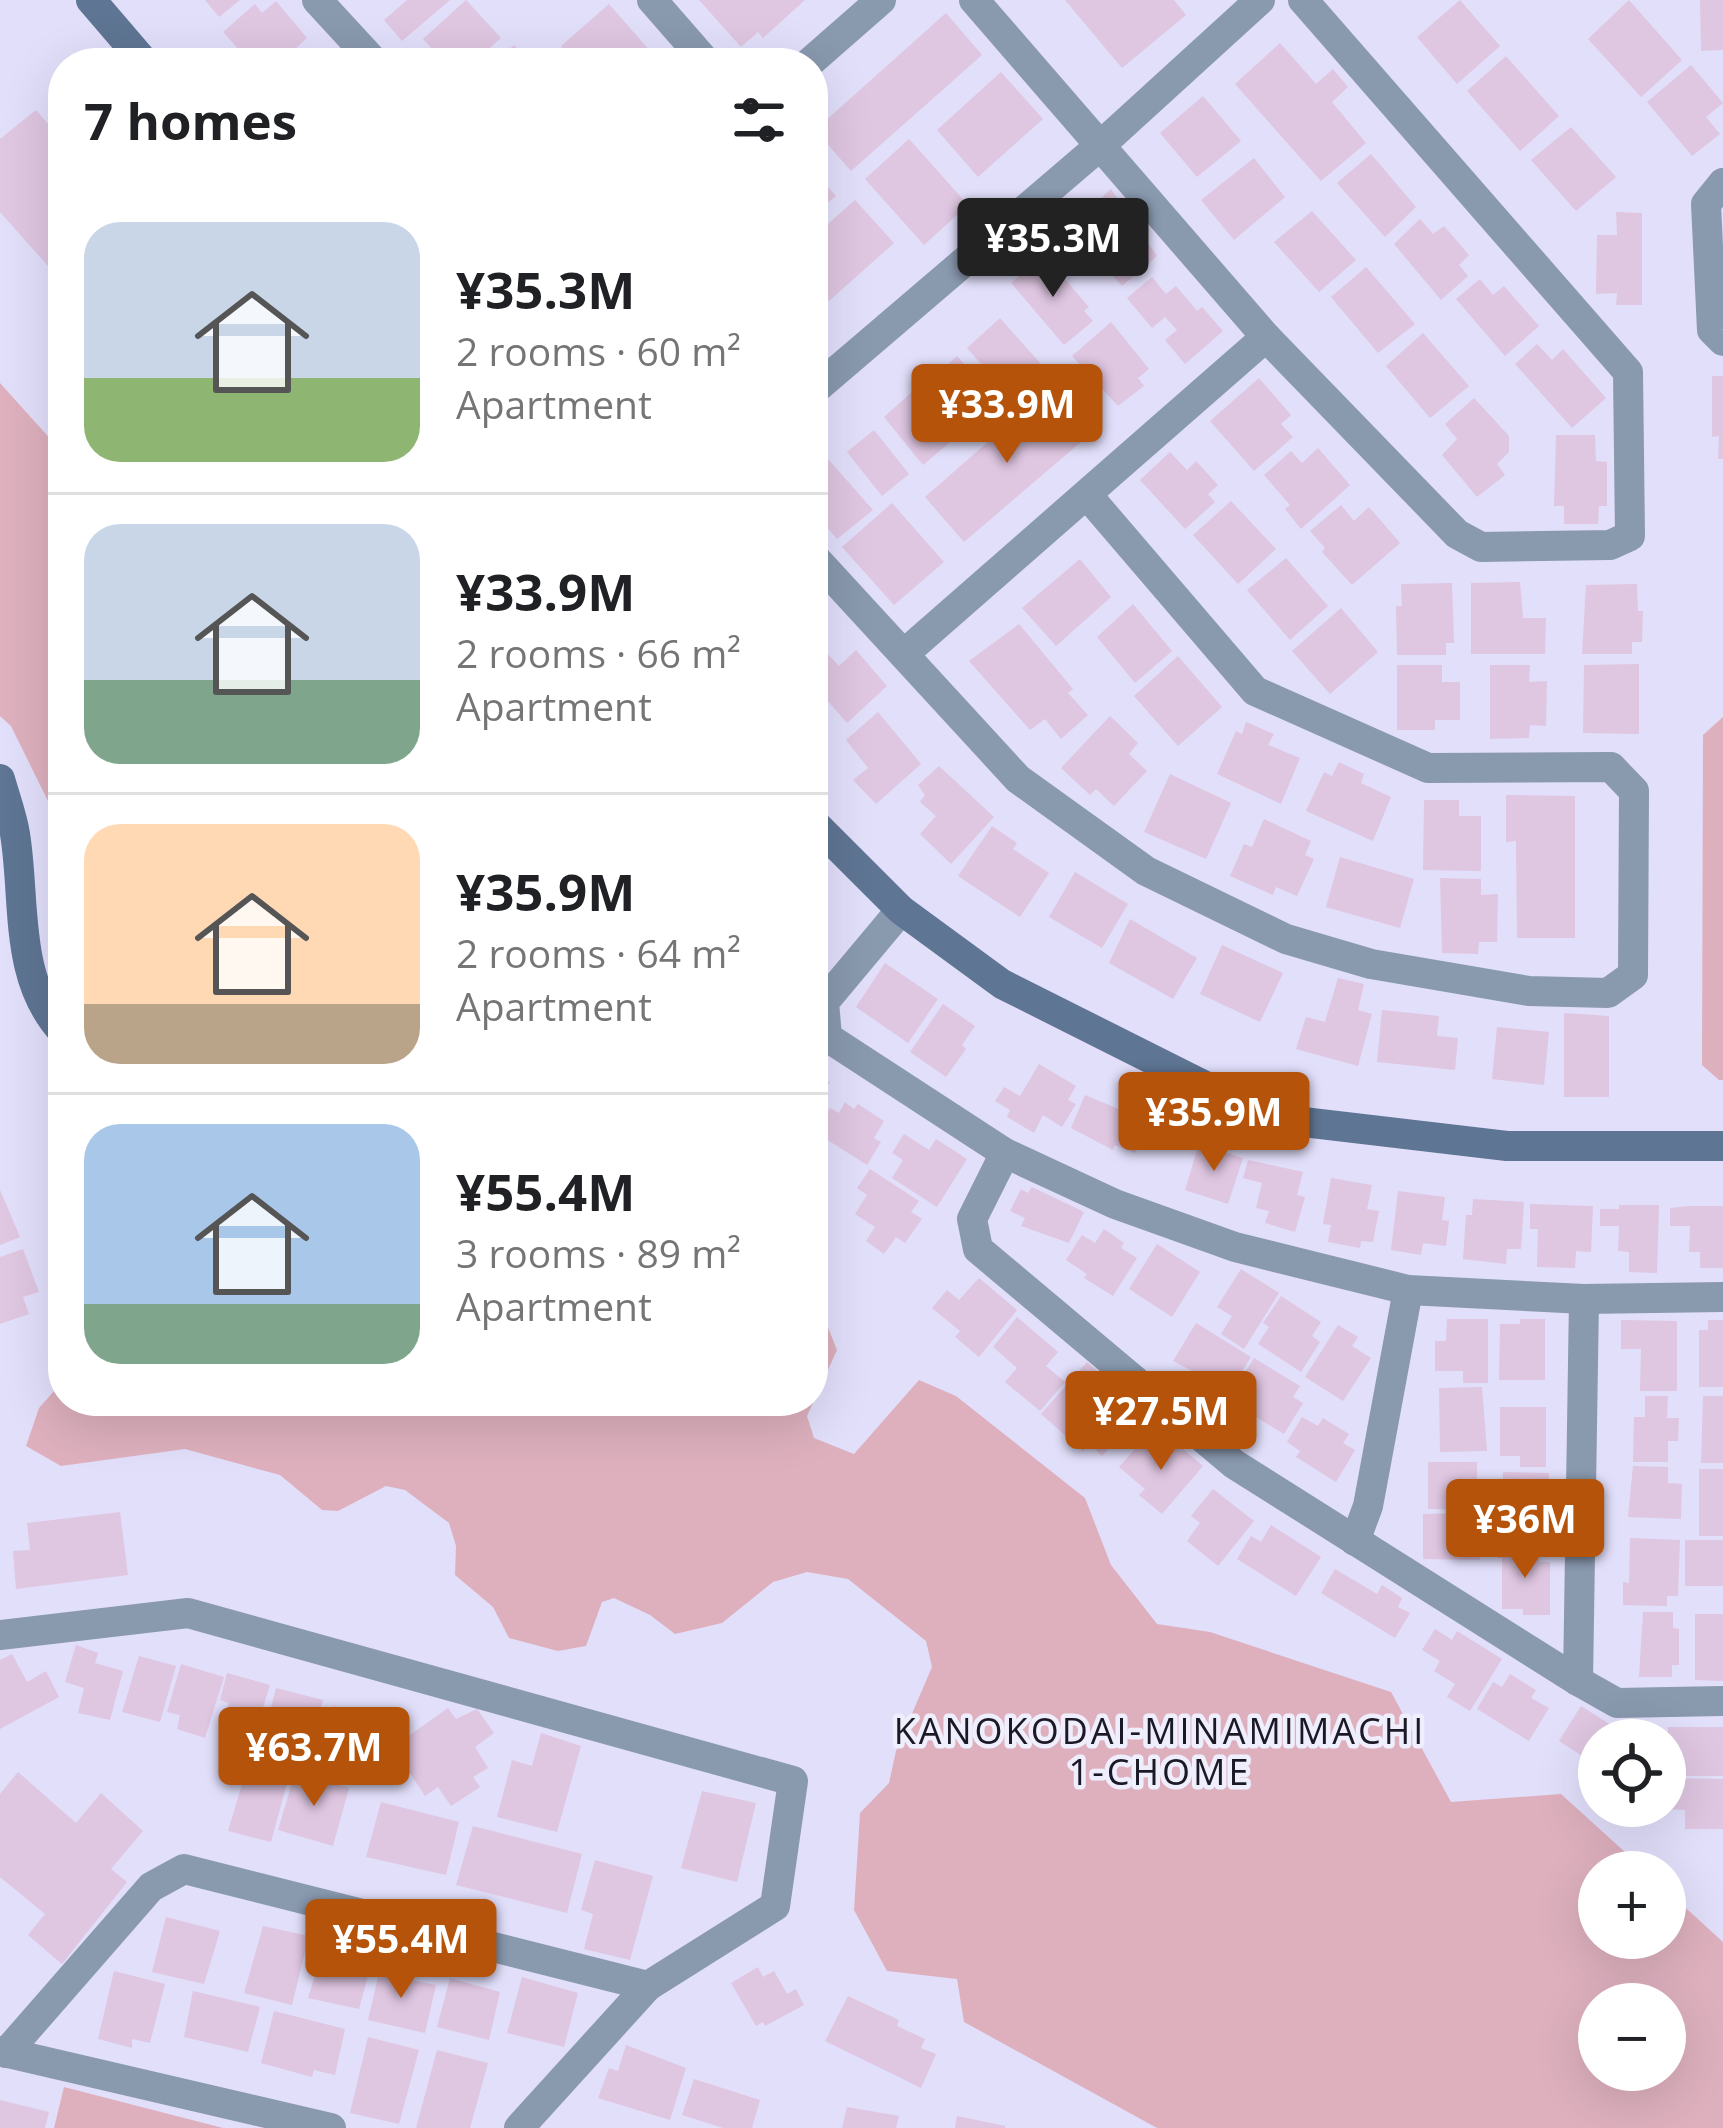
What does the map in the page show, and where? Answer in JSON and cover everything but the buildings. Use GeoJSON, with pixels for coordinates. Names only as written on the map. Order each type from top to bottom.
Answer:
{"type":"FeatureCollection","features":[{"type":"Feature","properties":{"kind":"street"},"geometry":{"type":"LineString","coordinates":[[91,0],[133,48]]}},
{"type":"Feature","properties":{"kind":"street"},"geometry":{"type":"LineString","coordinates":[[317,0],[361,48]]}},
{"type":"Feature","properties":{"kind":"street"},"geometry":{"type":"LineString","coordinates":[[652,0],[694,48]]}},
{"type":"Feature","properties":{"kind":"street"},"geometry":{"type":"LineString","coordinates":[[826,48],[881,0]]}},
{"type":"Feature","properties":{"kind":"street"},"geometry":{"type":"LineString","coordinates":[[974,0],[1266,337],[1456,534],[1481,547],[1610,545],[1630,536],[1628,373],[1303,0]]}},
{"type":"Feature","properties":{"kind":"street"},"geometry":{"type":"LineString","coordinates":[[828,378],[1102,144],[1260,0]]}},
{"type":"Feature","properties":{"kind":"street"},"geometry":{"type":"LineString","coordinates":[[1723,183],[1706,204],[1712,330],[1723,341]]}},
{"type":"Feature","properties":{"kind":"street"},"geometry":{"type":"LineString","coordinates":[[905,653],[1266,337]]}},
{"type":"Feature","properties":{"kind":"street"},"geometry":{"type":"LineString","coordinates":[[828,572],[1018,779],[1146,872],[1286,939],[1371,964],[1529,991],[1607,993],[1633,975],[1634,791],[1611,767],[1427,768],[1255,691],[1088,496]]}},
{"type":"Feature","properties":{"kind":"street"},"geometry":{"type":"LineString","coordinates":[[0,778],[15,832],[25,952],[48,1016]]}},
{"type":"Feature","properties":{"kind":"street"},"geometry":{"type":"LineString","coordinates":[[828,837],[902,910],[1002,985],[1269,1118],[1507,1146],[1723,1146]]}},
{"type":"Feature","properties":{"kind":"street"},"geometry":{"type":"LineString","coordinates":[[828,997],[902,910]]}},
{"type":"Feature","properties":{"kind":"street"},"geometry":{"type":"LineString","coordinates":[[828,1038],[1006,1153],[1114,1204],[1235,1247],[1408,1290],[1584,1300],[1723,1297]]}},
{"type":"Feature","properties":{"kind":"street"},"geometry":{"type":"LineString","coordinates":[[1006,1153],[971,1219],[978,1249],[1234,1464],[1617,1703],[1723,1701]]}},
{"type":"Feature","properties":{"kind":"street"},"geometry":{"type":"LineString","coordinates":[[1355,1541],[1368,1506],[1408,1290]]}},
{"type":"Feature","properties":{"kind":"street"},"geometry":{"type":"LineString","coordinates":[[1578,1681],[1584,1300]]}},
{"type":"Feature","properties":{"kind":"street"},"geometry":{"type":"LineString","coordinates":[[0,1635],[188,1613],[794,1781],[775,1906],[648,1986],[519,2128]]}},
{"type":"Feature","properties":{"kind":"street"},"geometry":{"type":"LineString","coordinates":[[331,2128],[3,2052],[151,1887],[184,1869],[648,1986]]}},
{"type":"Feature","properties":{"kind":"shaded area"},"geometry":{"type":"Polygon","coordinates":[[[0,383],[48,436],[48,801],[11,726],[0,716],[0,383]]]}},
{"type":"Feature","properties":{"kind":"shaded area"},"geometry":{"type":"Polygon","coordinates":[[[1723,717],[1723,1080],[1719,1080],[1702,1065],[1703,735],[1723,717]]]}},
{"type":"Feature","properties":{"kind":"shaded area"},"geometry":{"type":"Polygon","coordinates":[[[828,1328],[837,1350],[828,1370],[828,1328]]]}},
{"type":"Feature","properties":{"kind":"shaded area"},"geometry":{"type":"Polygon","coordinates":[[[919,1380],[956,1396],[1085,1498],[1111,1565],[1157,1624],[1210,1632],[1391,1692],[1451,1802],[1561,1794],[1578,1809],[1578,1827],[1597,1827],[1624,1851],[1578,1851],[1578,1959],[1686,1959],[1686,1908],[1723,1942],[1723,2128],[1157,2128],[964,2022],[957,1979],[887,1971],[854,1910],[860,1813],[889,1783],[896,1751],[932,1667],[926,1641],[848,1579],[807,1572],[773,1582],[722,1623],[675,1634],[650,1615],[614,1598],[602,1602],[586,1646],[558,1651],[509,1638],[493,1607],[455,1575],[456,1546],[449,1523],[405,1490],[386,1486],[338,1511],[322,1510],[280,1475],[185,1449],[61,1466],[26,1446],[39,1408],[48,1398],[48,1416],[807,1416],[814,1438],[854,1454],[919,1380]]]}},
{"type":"Feature","properties":{"kind":"shaded area"},"geometry":{"type":"Polygon","coordinates":[[[64,2087],[223,2128],[54,2128],[64,2087]]]}},
{"type":"Feature","properties":{"kind":"district","name":"KANOKODAI-MINAMIMACHI 1-CHOME"},"geometry":{"type":"Point","coordinates":[1160,1750]}}]}
